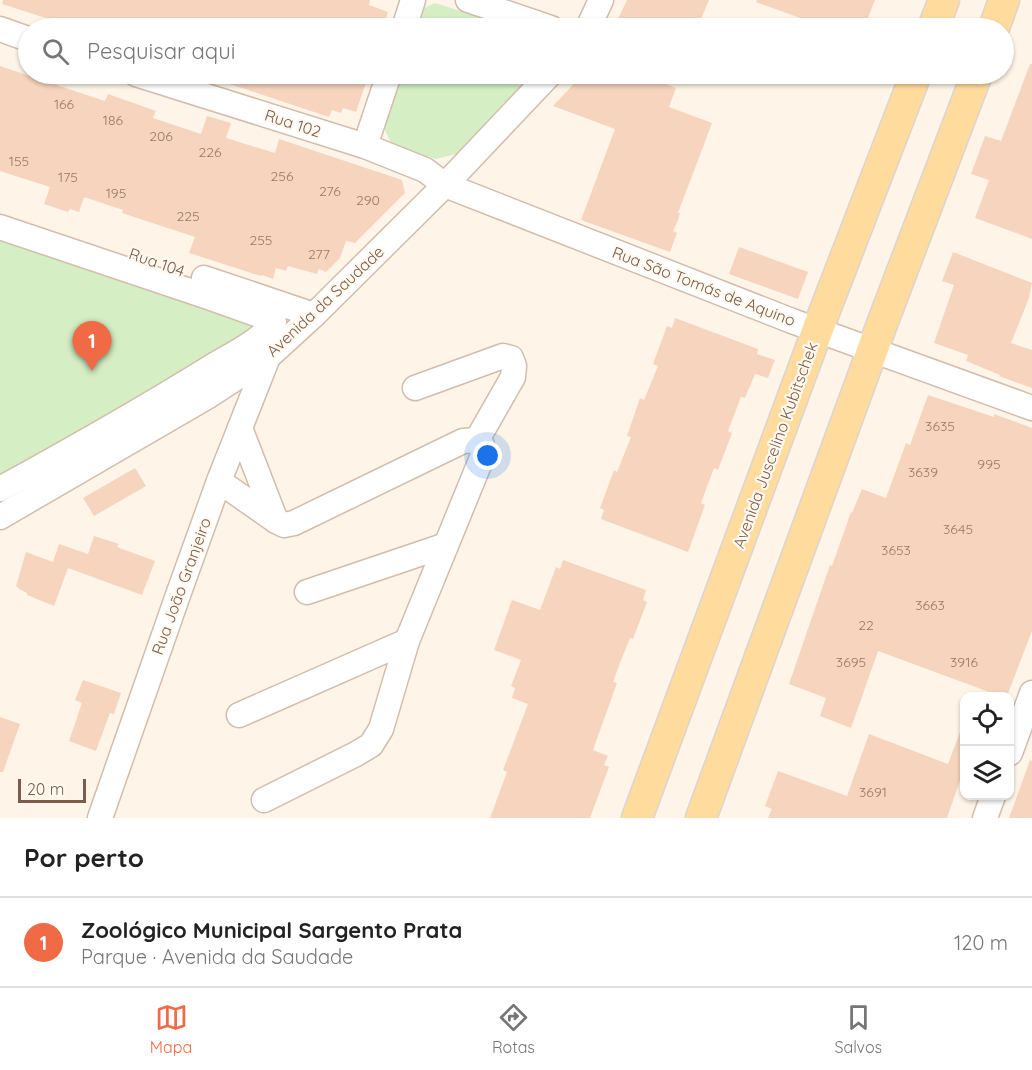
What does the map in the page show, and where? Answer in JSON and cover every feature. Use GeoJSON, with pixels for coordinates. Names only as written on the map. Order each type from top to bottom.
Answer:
{"type":"FeatureCollection","features":[{"type":"Feature","properties":{"kind":"main road"},"geometry":{"type":"LineString","coordinates":[[937,18],[944,0]]}},
{"type":"Feature","properties":{"kind":"main road"},"geometry":{"type":"LineString","coordinates":[[998,18],[1004,0]]}},
{"type":"Feature","properties":{"kind":"main road","name":"Avenida Juscelino Kubitschek"},"geometry":{"type":"LineString","coordinates":[[637,818],[817,331],[912,84]]}},
{"type":"Feature","properties":{"kind":"main road"},"geometry":{"type":"LineString","coordinates":[[701,818],[972,84]]}},
{"type":"Feature","properties":{"kind":"street"},"geometry":{"type":"LineString","coordinates":[[407,18],[413,0]]}},
{"type":"Feature","properties":{"kind":"street"},"geometry":{"type":"LineString","coordinates":[[468,0],[521,18]]}},
{"type":"Feature","properties":{"kind":"street"},"geometry":{"type":"LineString","coordinates":[[593,18],[601,0]]}},
{"type":"Feature","properties":{"kind":"street"},"geometry":{"type":"LineString","coordinates":[[0,29],[18,35]]}},
{"type":"Feature","properties":{"kind":"street","name":"Rua 102"},"geometry":{"type":"LineString","coordinates":[[168,84],[366,146],[425,170],[446,185]]}},
{"type":"Feature","properties":{"kind":"street"},"geometry":{"type":"LineString","coordinates":[[366,146],[386,84]]}},
{"type":"Feature","properties":{"kind":"street","name":"Avenida da Saudade"},"geometry":{"type":"LineString","coordinates":[[0,517],[210,394],[268,357],[446,185],[541,84]]}},
{"type":"Feature","properties":{"kind":"street","name":"Rua São Tomás de Aquino"},"geometry":{"type":"LineString","coordinates":[[446,185],[817,331],[1032,408]]}},
{"type":"Feature","properties":{"kind":"street","name":"Rua 104"},"geometry":{"type":"LineString","coordinates":[[0,209],[314,315]]}},
{"type":"Feature","properties":{"kind":"street"},"geometry":{"type":"LineString","coordinates":[[0,227],[208,297],[274,322],[255,340],[183,385],[0,489]]}},
{"type":"Feature","properties":{"kind":"street"},"geometry":{"type":"LineString","coordinates":[[415,388],[504,356],[511,358],[514,366],[513,377],[477,440]]}},
{"type":"Feature","properties":{"kind":"street","name":"Rua João Granjeiro"},"geometry":{"type":"LineString","coordinates":[[100,818],[219,481],[268,357]]}},
{"type":"Feature","properties":{"kind":"street"},"geometry":{"type":"LineString","coordinates":[[240,428],[276,521]]}},
{"type":"Feature","properties":{"kind":"street"},"geometry":{"type":"LineString","coordinates":[[219,481],[284,525],[294,523],[463,441],[477,440],[482,445],[483,455],[407,641],[381,729],[371,745],[264,800]]}},
{"type":"Feature","properties":{"kind":"street"},"geometry":{"type":"LineString","coordinates":[[307,592],[446,545]]}},
{"type":"Feature","properties":{"kind":"street"},"geometry":{"type":"LineString","coordinates":[[239,715],[407,641]]}},
{"type":"Feature","properties":{"kind":"street"},"geometry":{"type":"LineString","coordinates":[[1013,746],[1032,693]]}},
{"type":"Feature","properties":{"kind":"street"},"geometry":{"type":"LineString","coordinates":[[985,818],[991,800]]}},
{"type":"Feature","properties":{"kind":"green space"},"geometry":{"type":"Polygon","coordinates":[[[435,3],[482,18],[419,18],[422,9],[435,3]]]}},
{"type":"Feature","properties":{"kind":"green space"},"geometry":{"type":"Polygon","coordinates":[[[398,84],[528,84],[456,154],[436,159],[392,145],[383,126],[398,84]]]}},
{"type":"Feature","properties":{"kind":"green space"},"geometry":{"type":"Polygon","coordinates":[[[0,236],[259,324],[107,419],[0,479],[0,236]]]}},
{"type":"Feature","properties":{"kind":"building"},"geometry":{"type":"Polygon","coordinates":[[[3,0],[370,0],[369,5],[388,12],[386,18],[46,18],[2,4],[3,0]]]}},
{"type":"Feature","properties":{"kind":"building"},"geometry":{"type":"Polygon","coordinates":[[[627,0],[709,0],[701,18],[618,18],[627,0]]]}},
{"type":"Feature","properties":{"kind":"building"},"geometry":{"type":"Polygon","coordinates":[[[757,0],[875,0],[868,18],[800,18],[756,2],[757,0]]]}},
{"type":"Feature","properties":{"kind":"building"},"geometry":{"type":"Polygon","coordinates":[[[1030,64],[1032,64],[1032,239],[975,218],[989,180],[971,174],[985,136],[1001,141],[1030,64]]]}},
{"type":"Feature","properties":{"kind":"building"},"geometry":{"type":"Polygon","coordinates":[[[0,66],[18,72],[18,84],[54,84],[105,101],[108,94],[156,111],[153,118],[201,134],[207,116],[231,123],[226,138],[275,153],[279,139],[402,180],[405,193],[355,243],[346,241],[340,258],[326,272],[319,269],[317,274],[288,266],[286,271],[276,268],[273,279],[189,253],[195,237],[122,213],[123,210],[84,197],[79,212],[70,209],[68,212],[44,204],[50,187],[0,171],[0,66]]]}},
{"type":"Feature","properties":{"kind":"building"},"geometry":{"type":"Polygon","coordinates":[[[230,84],[366,84],[356,112],[343,108],[341,113],[332,110],[329,117],[230,84]]]}},
{"type":"Feature","properties":{"kind":"building"},"geometry":{"type":"Polygon","coordinates":[[[574,84],[666,84],[676,88],[669,107],[712,123],[678,213],[680,213],[673,231],[677,233],[670,252],[581,220],[615,129],[553,106],[574,84]]]}},
{"type":"Feature","properties":{"kind":"building"},"geometry":{"type":"Polygon","coordinates":[[[739,247],[808,272],[798,299],[729,274],[739,247]]]}},
{"type":"Feature","properties":{"kind":"building"},"geometry":{"type":"Polygon","coordinates":[[[953,252],[1032,283],[1029,298],[1011,343],[1032,350],[1032,388],[966,361],[968,355],[934,343],[954,285],[942,281],[953,252]]]}},
{"type":"Feature","properties":{"kind":"building"},"geometry":{"type":"Polygon","coordinates":[[[675,318],[758,349],[757,354],[775,360],[768,378],[755,374],[745,398],[741,397],[728,431],[732,433],[718,470],[714,468],[701,503],[705,505],[688,552],[601,519],[604,510],[600,508],[614,470],[617,472],[631,437],[627,436],[640,398],[644,400],[658,366],[653,364],[667,326],[672,328],[675,318]]]}},
{"type":"Feature","properties":{"kind":"building"},"geometry":{"type":"Polygon","coordinates":[[[928,395],[994,417],[994,414],[1032,428],[1032,631],[1009,692],[989,692],[878,651],[851,728],[820,716],[826,698],[789,684],[830,565],[832,566],[851,512],[862,489],[886,498],[906,443],[910,445],[928,395]]]}},
{"type":"Feature","properties":{"kind":"building"},"geometry":{"type":"Polygon","coordinates":[[[135,468],[146,486],[94,516],[83,498],[135,468]]]}},
{"type":"Feature","properties":{"kind":"building"},"geometry":{"type":"Polygon","coordinates":[[[94,536],[119,544],[117,547],[155,561],[142,595],[68,568],[54,606],[27,595],[16,586],[26,552],[53,562],[59,544],[88,554],[94,536]]]}},
{"type":"Feature","properties":{"kind":"building"},"geometry":{"type":"Polygon","coordinates":[[[563,560],[646,590],[643,600],[647,602],[613,682],[617,683],[593,750],[608,756],[604,765],[609,767],[590,818],[490,818],[507,772],[503,770],[528,704],[512,698],[515,688],[511,686],[521,660],[494,650],[512,600],[540,610],[556,567],[560,569],[563,560]]]}},
{"type":"Feature","properties":{"kind":"building"},"geometry":{"type":"Polygon","coordinates":[[[83,680],[121,693],[114,714],[110,713],[96,751],[69,741],[82,703],[75,700],[83,680]]]}},
{"type":"Feature","properties":{"kind":"building"},"geometry":{"type":"Polygon","coordinates":[[[0,717],[20,724],[3,772],[0,772],[0,717]]]}},
{"type":"Feature","properties":{"kind":"building"},"geometry":{"type":"Polygon","coordinates":[[[960,732],[960,781],[947,818],[768,818],[772,809],[765,806],[778,771],[847,796],[869,734],[948,764],[960,732]]]}},
{"type":"Feature","properties":{"kind":"building"},"geometry":{"type":"Polygon","coordinates":[[[1030,760],[1032,761],[1032,818],[1009,818],[1030,760]]]}},
{"type":"Feature","properties":{"kind":"place","name":"Zoológico Municipal Sargento Prata"},"geometry":{"type":"Point","coordinates":[92,371]}}]}
